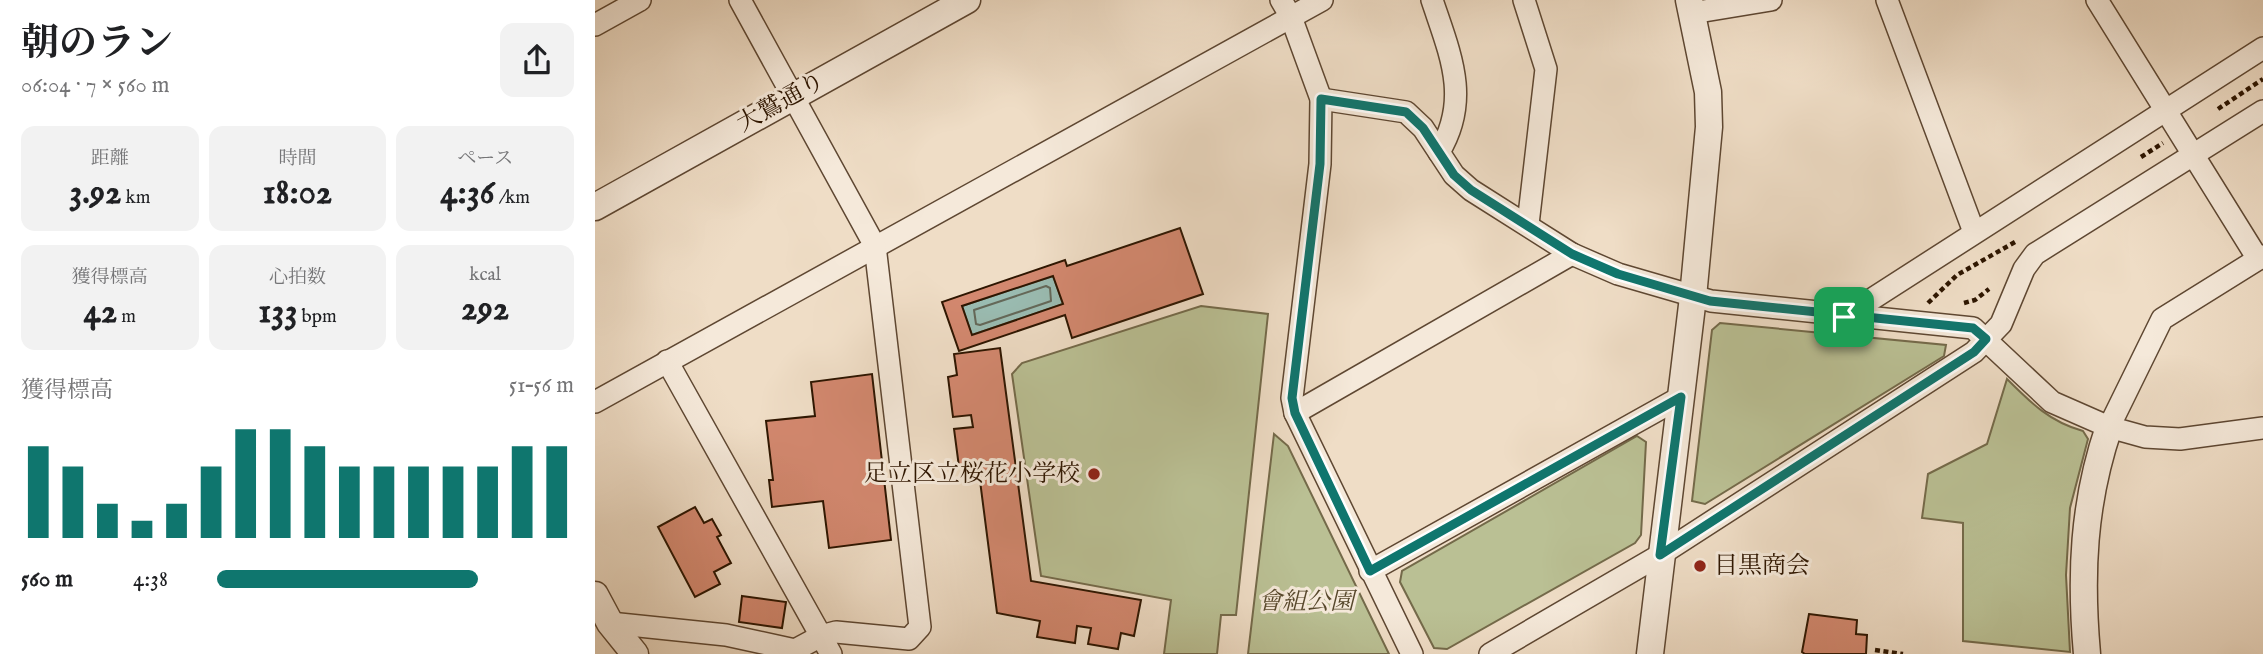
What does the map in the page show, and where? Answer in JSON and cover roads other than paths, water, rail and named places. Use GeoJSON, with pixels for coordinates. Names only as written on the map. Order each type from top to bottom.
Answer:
{"type":"FeatureCollection","features":[{"type":"Feature","properties":{"kind":"street"},"geometry":{"type":"LineString","coordinates":[[596,23],[640,0]]}},
{"type":"Feature","properties":{"kind":"street"},"geometry":{"type":"LineString","coordinates":[[610,623],[726,635],[795,650],[826,645],[836,632],[909,639],[920,627],[875,246],[795,95],[740,0]]}},
{"type":"Feature","properties":{"kind":"street","name":"大鷲通り"},"geometry":{"type":"LineString","coordinates":[[595,207],[967,0]]}},
{"type":"Feature","properties":{"kind":"street"},"geometry":{"type":"LineString","coordinates":[[595,402],[875,246],[1286,8],[1322,0]]}},
{"type":"Feature","properties":{"kind":"street"},"geometry":{"type":"LineString","coordinates":[[1432,0],[1457,77],[1452,130],[1439,152]]}},
{"type":"Feature","properties":{"kind":"street"},"geometry":{"type":"LineString","coordinates":[[1524,0],[1546,69],[1528,224]]}},
{"type":"Feature","properties":{"kind":"street"},"geometry":{"type":"LineString","coordinates":[[1650,654],[1693,298],[1709,127],[1708,92],[1690,6],[1771,0]]}},
{"type":"Feature","properties":{"kind":"street"},"geometry":{"type":"LineString","coordinates":[[1887,0],[1974,232]]}},
{"type":"Feature","properties":{"kind":"street"},"geometry":{"type":"LineString","coordinates":[[2087,654],[2082,566],[2087,507],[2109,427],[2162,319],[2260,258],[2097,0]]}},
{"type":"Feature","properties":{"kind":"street"},"geometry":{"type":"LineString","coordinates":[[1286,8],[1321,99],[1320,164],[1292,398],[1295,413],[1412,654]]}},
{"type":"Feature","properties":{"kind":"street"},"geometry":{"type":"LineString","coordinates":[[1844,317],[2263,48]]}},
{"type":"Feature","properties":{"kind":"street"},"geometry":{"type":"LineString","coordinates":[[1321,99],[1406,112],[1423,128],[1454,175],[1471,190],[1572,254],[1618,274],[1693,298],[1844,317],[1973,328],[2052,402],[2109,427],[2145,437],[2180,439],[2263,428]]}},
{"type":"Feature","properties":{"kind":"street"},"geometry":{"type":"LineString","coordinates":[[1490,654],[1660,555],[1974,352],[2001,324],[2024,268],[2035,254],[2263,111]]}},
{"type":"Feature","properties":{"kind":"street"},"geometry":{"type":"LineString","coordinates":[[1295,413],[1572,254]]}},
{"type":"Feature","properties":{"kind":"street"},"geometry":{"type":"LineString","coordinates":[[667,362],[826,645]]}},
{"type":"Feature","properties":{"kind":"street"},"geometry":{"type":"LineString","coordinates":[[1370,571],[1681,397]]}},
{"type":"Feature","properties":{"kind":"street"},"geometry":{"type":"LineString","coordinates":[[595,595],[610,623],[635,654]]}},
{"type":"Feature","properties":{"kind":"street"},"geometry":{"type":"LineString","coordinates":[[610,623],[612,654]]}},
{"type":"Feature","properties":{"kind":"water"},"geometry":{"type":"Polygon","coordinates":[[[1053,276],[1063,304],[972,335],[962,306],[1053,276]]]}},
{"type":"Feature","properties":{"kind":"place","name":"足立区立桜花小学校"},"geometry":{"type":"Point","coordinates":[1094,474]}},
{"type":"Feature","properties":{"kind":"place","name":"目黒商会"},"geometry":{"type":"Point","coordinates":[1700,566]}},
{"type":"Feature","properties":{"kind":"park label","name":"會組公園"},"geometry":{"type":"Point","coordinates":[1306,602]}}]}
